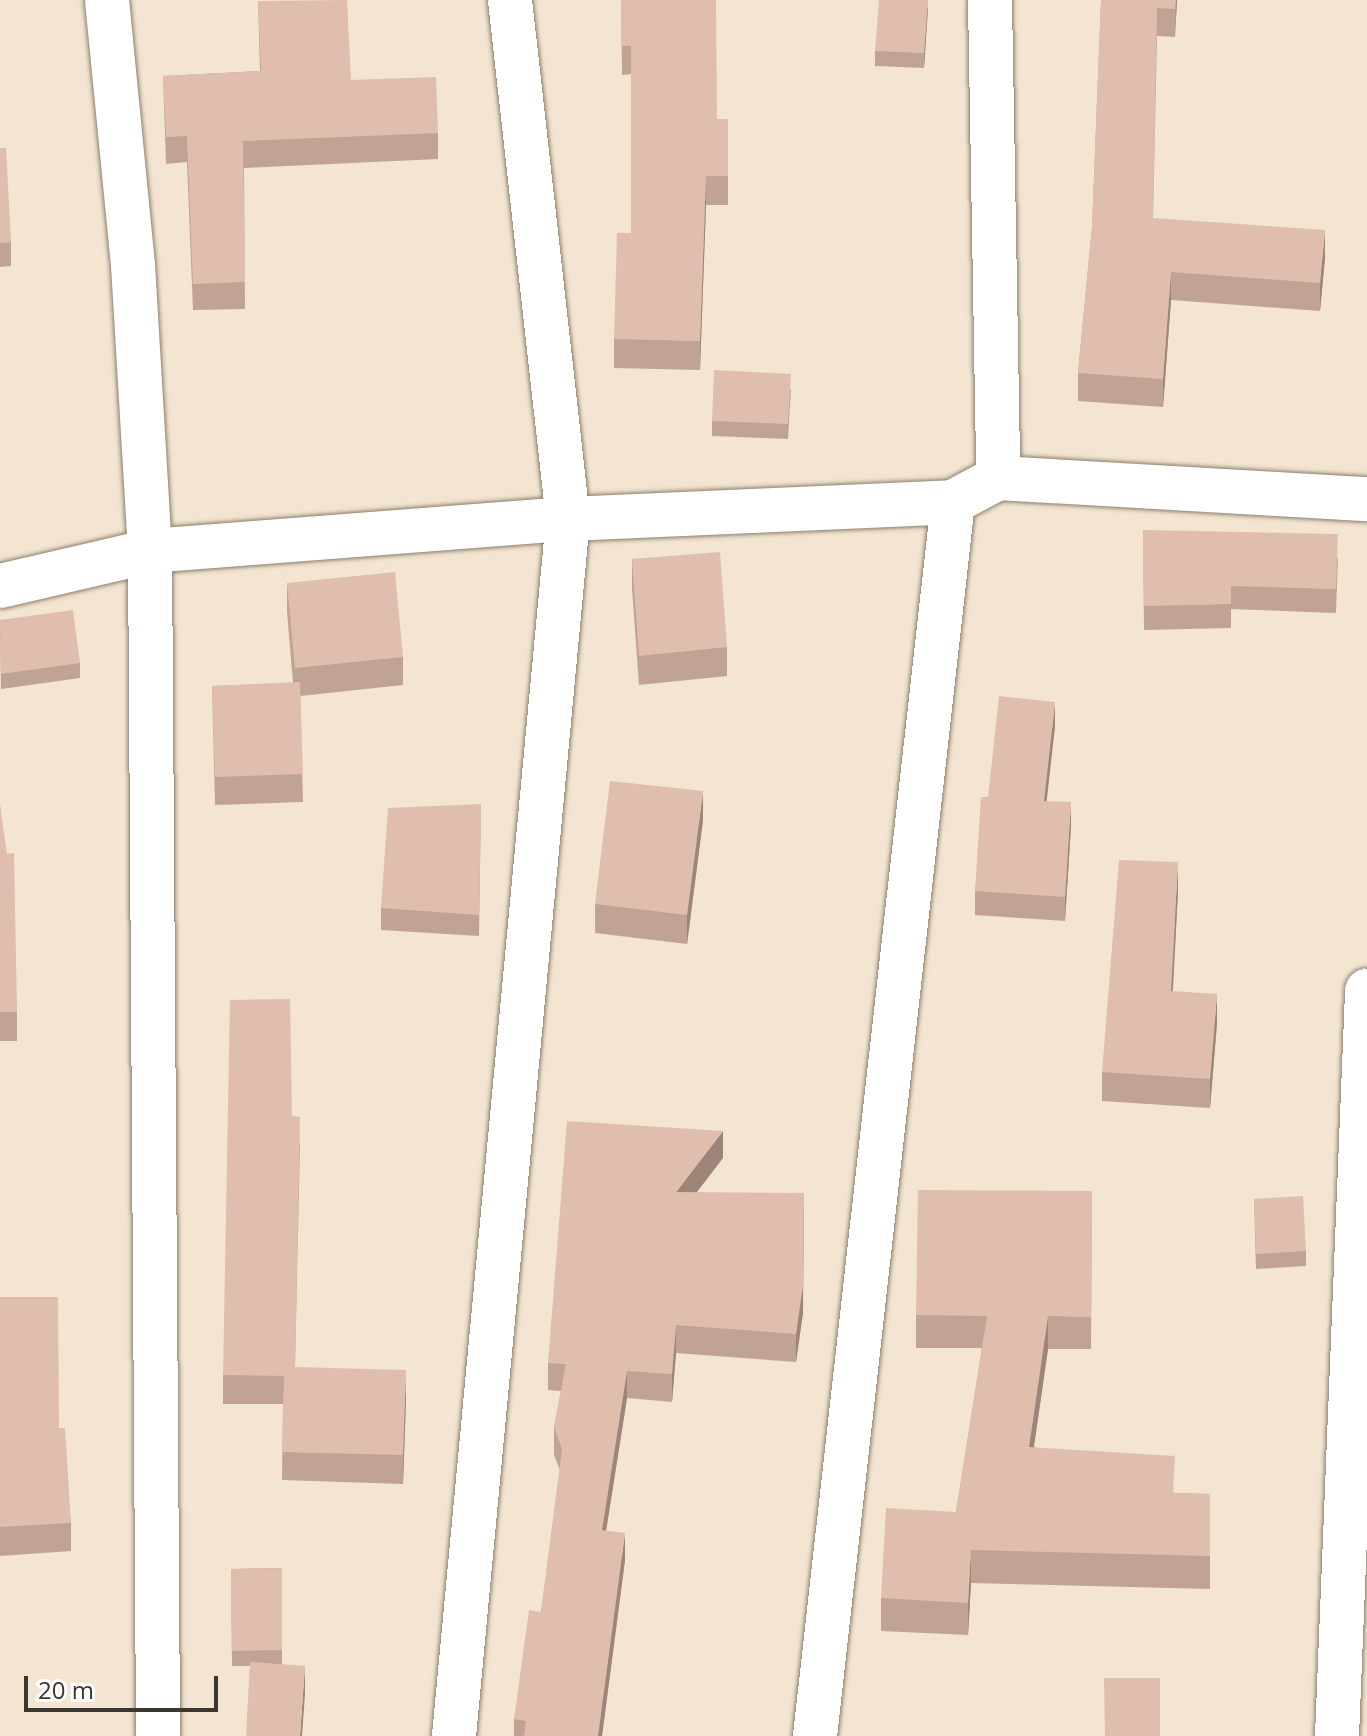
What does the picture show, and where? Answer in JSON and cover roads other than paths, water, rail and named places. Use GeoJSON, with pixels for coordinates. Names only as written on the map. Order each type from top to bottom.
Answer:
{"type":"FeatureCollection","features":[{"type":"Feature","properties":{"kind":"street"},"geometry":{"type":"LineString","coordinates":[[107,0],[133,265],[150,551],[158,1736]]}},
{"type":"Feature","properties":{"kind":"street"},"geometry":{"type":"LineString","coordinates":[[454,1736],[568,519],[510,0]]}},
{"type":"Feature","properties":{"kind":"street"},"geometry":{"type":"LineString","coordinates":[[990,0],[998,478]]}},
{"type":"Feature","properties":{"kind":"street"},"geometry":{"type":"LineString","coordinates":[[0,586],[150,551],[568,519],[953,502],[998,478],[1367,499]]}},
{"type":"Feature","properties":{"kind":"street"},"geometry":{"type":"LineString","coordinates":[[815,1736],[953,502]]}},
{"type":"Feature","properties":{"kind":"street"},"geometry":{"type":"LineString","coordinates":[[1337,1736],[1367,991]]}}]}
